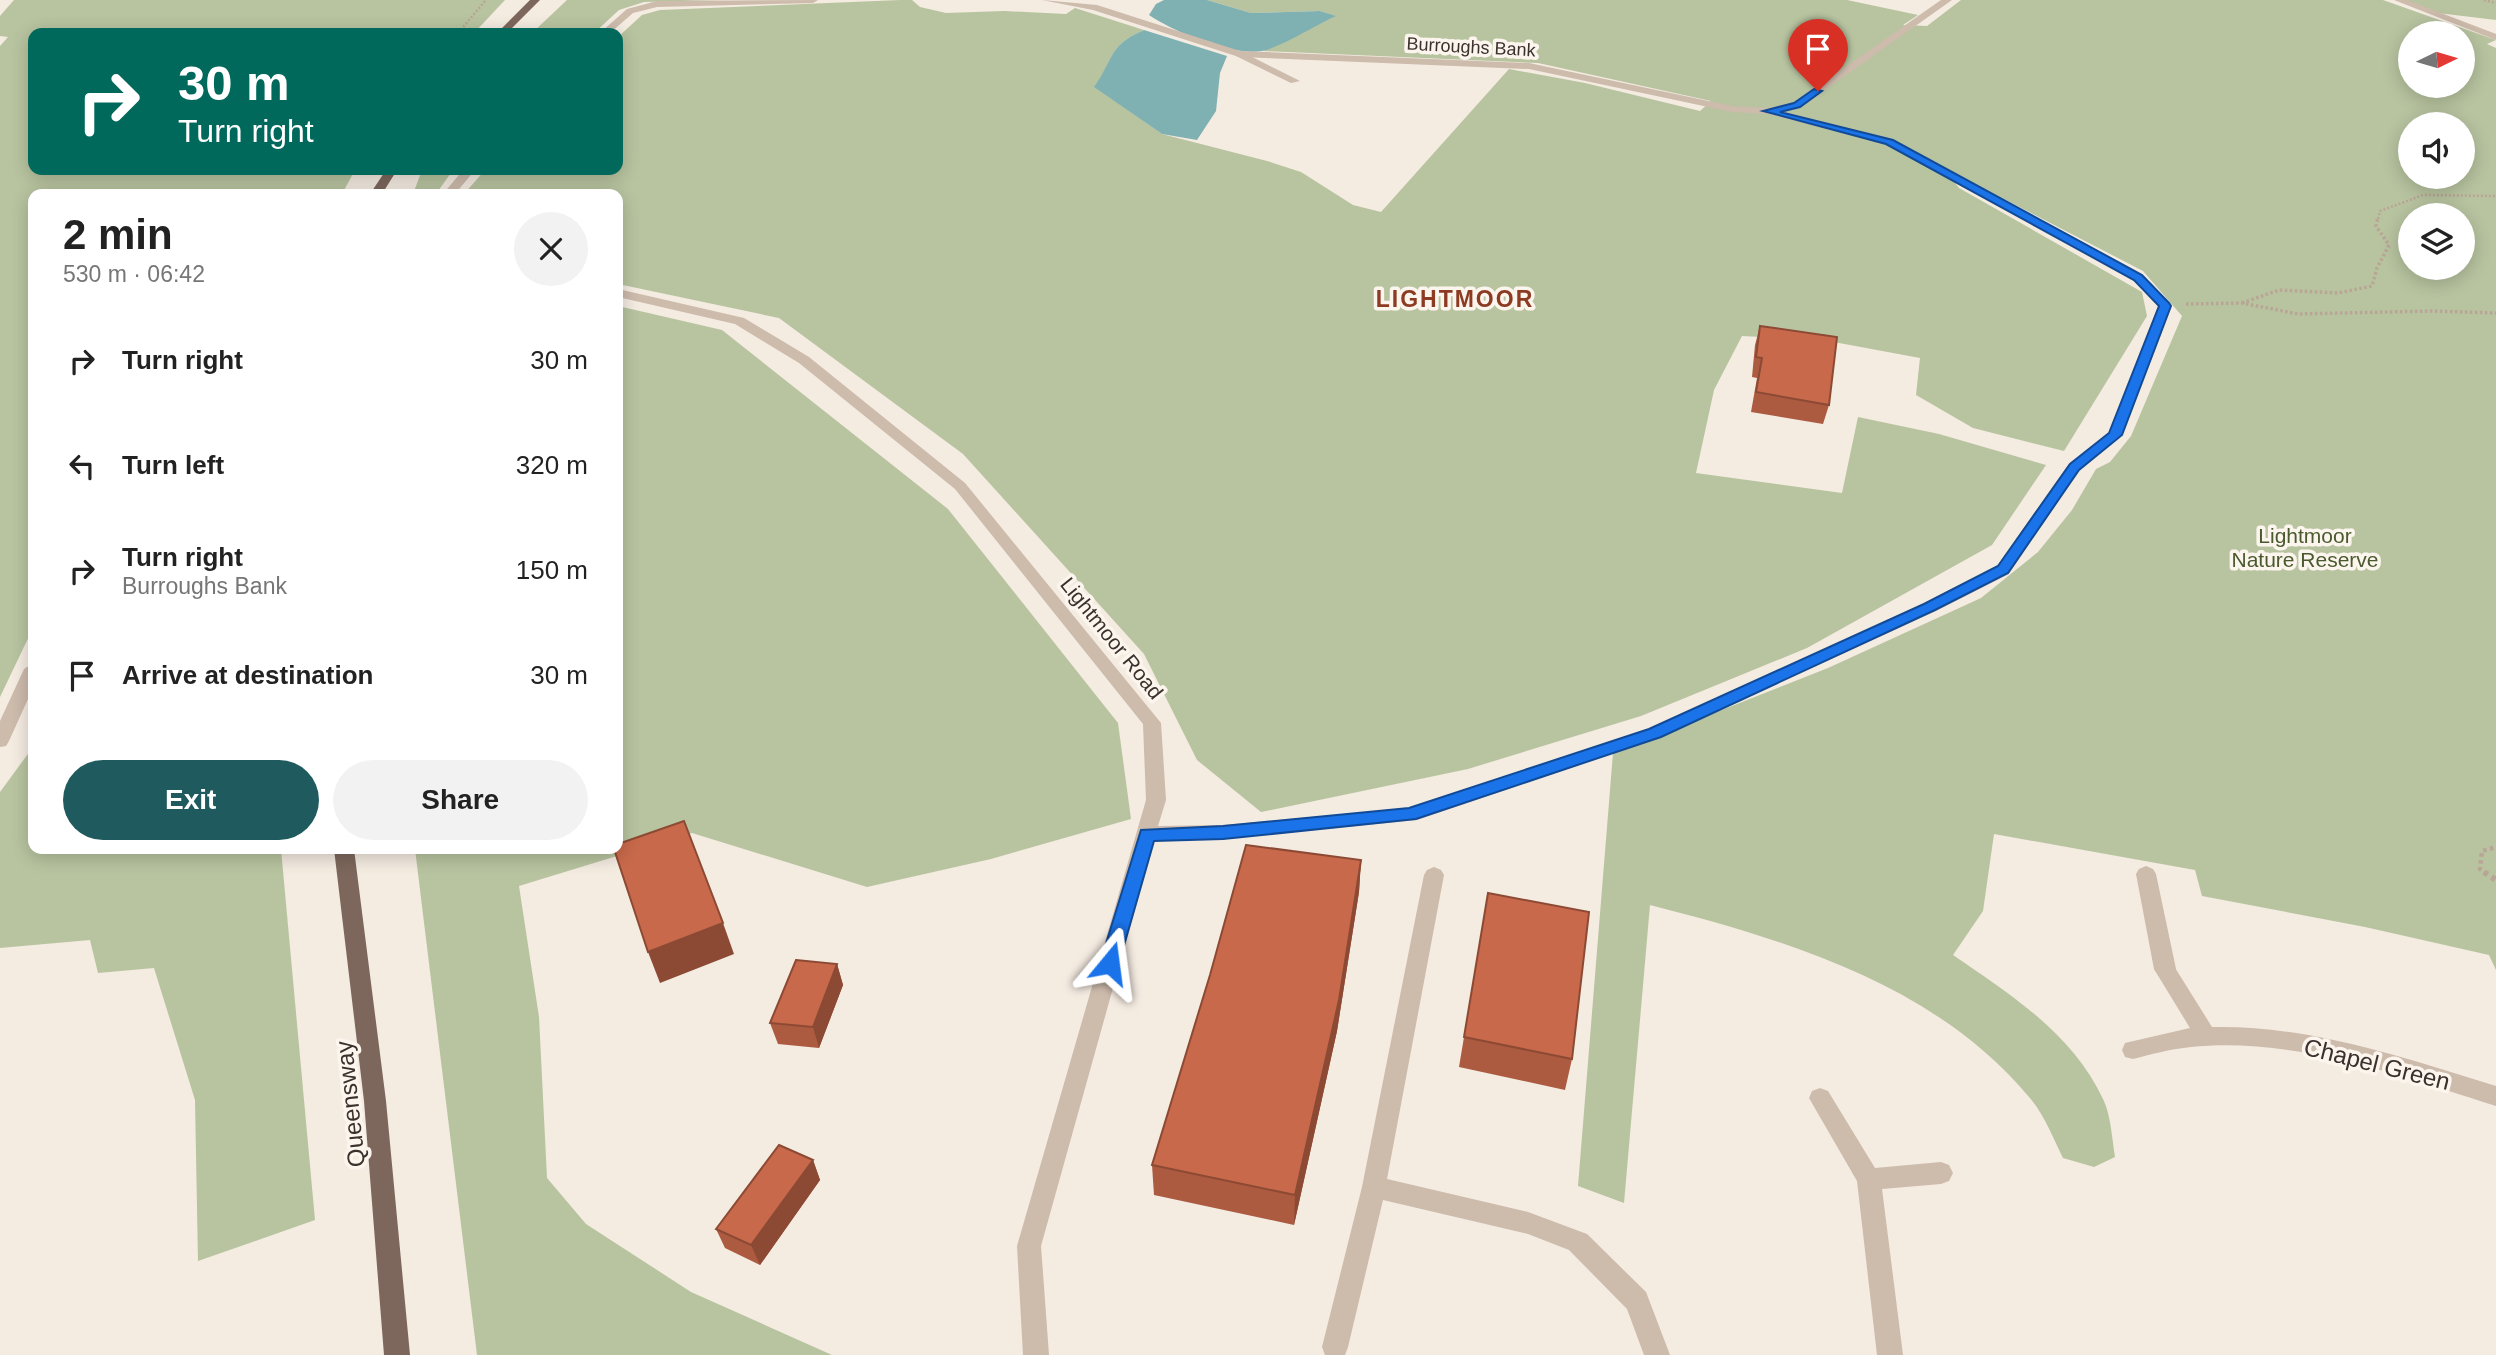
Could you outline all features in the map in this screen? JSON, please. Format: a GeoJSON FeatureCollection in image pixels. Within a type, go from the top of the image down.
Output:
{"type":"FeatureCollection","features":[{"type":"Feature","properties":{"kind":"main road"},"geometry":{"type":"LineString","coordinates":[[507,28],[535,0]]}},
{"type":"Feature","properties":{"kind":"main road","name":"Queensway"},"geometry":{"type":"LineString","coordinates":[[345,854],[364,981],[384,1173],[397,1355]]}},
{"type":"Feature","properties":{"kind":"street"},"geometry":{"type":"LineString","coordinates":[[611,28],[630,11],[657,4],[813,0]]}},
{"type":"Feature","properties":{"kind":"street","name":"Burroughs Bank"},"geometry":{"type":"LineString","coordinates":[[1046,0],[1094,7],[1239,54],[1529,66],[1732,109],[1768,111],[1797,105],[1921,21],[1947,0]]}},
{"type":"Feature","properties":{"kind":"street"},"geometry":{"type":"LineString","coordinates":[[2399,0],[2496,37]]}},
{"type":"Feature","properties":{"kind":"street"},"geometry":{"type":"LineString","coordinates":[[1239,54],[1295,81]]}},
{"type":"Feature","properties":{"kind":"street"},"geometry":{"type":"LineString","coordinates":[[1147,834],[1223,832],[1410,815],[1655,733],[1930,607],[2003,570],[2074,467],[2115,435],[2165,306],[2138,277],[1889,142],[1768,111]]}},
{"type":"Feature","properties":{"kind":"street"},"geometry":{"type":"LineString","coordinates":[[453,189],[465,175]]}},
{"type":"Feature","properties":{"kind":"street","name":"Lightmoor Road"},"geometry":{"type":"LineString","coordinates":[[623,294],[739,321],[804,360],[960,486],[1152,723],[1156,800],[1029,1246],[1036,1355]]}},
{"type":"Feature","properties":{"kind":"street"},"geometry":{"type":"LineString","coordinates":[[0,741],[28,680]]}},
{"type":"Feature","properties":{"kind":"street"},"geometry":{"type":"LineString","coordinates":[[2146,874],[2165,969],[2206,1036]]}},
{"type":"Feature","properties":{"kind":"street"},"geometry":{"type":"LineString","coordinates":[[1335,1347],[1374,1187],[1434,875]]}},
{"type":"Feature","properties":{"kind":"street","name":"Chapel Green"},"geometry":{"type":"LineString","coordinates":[[2133,1050],[2206,1036],[2297,1043],[2346,1051],[2496,1096]]}},
{"type":"Feature","properties":{"kind":"street"},"geometry":{"type":"LineString","coordinates":[[1820,1098],[1869,1178],[1890,1355]]}},
{"type":"Feature","properties":{"kind":"street"},"geometry":{"type":"LineString","coordinates":[[1869,1178],[1941,1173]]}},
{"type":"Feature","properties":{"kind":"street"},"geometry":{"type":"LineString","coordinates":[[1374,1187],[1528,1223],[1578,1242],[1637,1301],[1657,1355]]}},
{"type":"Feature","properties":{"kind":"path"},"geometry":{"type":"LineString","coordinates":[[462,28],[485,0]]}},
{"type":"Feature","properties":{"kind":"path"},"geometry":{"type":"LineString","coordinates":[[2484,0],[2496,3]]}},
{"type":"Feature","properties":{"kind":"path"},"geometry":{"type":"LineString","coordinates":[[2242,303],[2279,290],[2338,293],[2372,286],[2377,268],[2389,245],[2376,226],[2380,211],[2423,195],[2496,196]]}},
{"type":"Feature","properties":{"kind":"path"},"geometry":{"type":"LineString","coordinates":[[2165,306],[2242,303],[2298,313],[2496,313]]}},
{"type":"Feature","properties":{"kind":"path"},"geometry":{"type":"LineString","coordinates":[[2496,847],[2482,851],[2480,869],[2496,880]]}},
{"type":"Feature","properties":{"kind":"green space"},"geometry":{"type":"Polygon","coordinates":[[[14,0],[505,0],[479,28],[28,28],[28,175],[352,175],[345,189],[28,189],[28,638],[0,697],[0,46],[8,37],[0,36],[0,16],[14,0]]]}},
{"type":"Feature","properties":{"kind":"green space"},"geometry":{"type":"Polygon","coordinates":[[[567,0],[719,0],[644,2],[619,10],[599,28],[537,28],[567,0]]]}},
{"type":"Feature","properties":{"kind":"green space","name":"Lightmoor Nature Reserve"},"geometry":{"type":"Polygon","coordinates":[[[900,0],[912,0],[920,7],[946,13],[1004,11],[1066,14],[1075,8],[1144,30],[1118,47],[1095,87],[1162,134],[1301,172],[1353,205],[1381,212],[1509,69],[1585,83],[1700,111],[1711,101],[1538,63],[1263,51],[1335,16],[1320,11],[1251,13],[1207,0],[1847,0],[1918,15],[1903,25],[1927,26],[1961,0],[2383,0],[2442,21],[2398,21],[2398,98],[2475,98],[2475,33],[2496,40],[2487,44],[2496,48],[2496,970],[2489,955],[2365,927],[2202,896],[2195,870],[1994,834],[1983,911],[1953,955],[2038,1017],[2075,1054],[2090,1076],[2108,1112],[2115,1157],[2094,1167],[2063,1158],[2034,1104],[1992,1058],[1950,1025],[1904,996],[1856,972],[1806,952],[1754,934],[1650,905],[1624,1203],[1578,1186],[1613,753],[1828,668],[1981,598],[2038,552],[2072,510],[2096,469],[2110,462],[2131,436],[2182,316],[2143,271],[1944,168],[1959,188],[2142,292],[2147,316],[2064,451],[1973,428],[1916,395],[1920,358],[1823,340],[1742,336],[1714,390],[1696,473],[1842,493],[1858,417],[1939,434],[2046,465],[1992,545],[1807,648],[1641,716],[1468,769],[1261,812],[1197,760],[1144,654],[963,454],[779,318],[623,285],[623,189],[468,189],[481,175],[623,175],[623,32],[642,15],[660,10],[900,0]]]}},
{"type":"Feature","properties":{"kind":"green space"},"geometry":{"type":"Polygon","coordinates":[[[2399,0],[2496,0],[2496,20],[2438,13],[2399,0]]]}},
{"type":"Feature","properties":{"kind":"green space"},"geometry":{"type":"Polygon","coordinates":[[[420,175],[449,175],[440,189],[415,189],[420,175]]]}},
{"type":"Feature","properties":{"kind":"green space"},"geometry":{"type":"Polygon","coordinates":[[[623,307],[722,330],[948,509],[1118,723],[1131,819],[991,859],[867,887],[692,833],[519,886],[539,1017],[547,1178],[586,1224],[691,1292],[832,1355],[477,1355],[416,854],[623,854],[623,307]]]}},
{"type":"Feature","properties":{"kind":"green space"},"geometry":{"type":"Polygon","coordinates":[[[28,754],[28,854],[281,854],[315,1220],[198,1261],[195,1100],[154,968],[98,973],[90,940],[0,948],[0,792],[28,754]]]}},
{"type":"Feature","properties":{"kind":"water"},"geometry":{"type":"Polygon","coordinates":[[[1164,0],[1207,0],[1251,13],[1320,11],[1336,16],[1278,45],[1249,52],[1203,41],[1149,15],[1156,4],[1164,0]]]}},
{"type":"Feature","properties":{"kind":"water"},"geometry":{"type":"Polygon","coordinates":[[[1144,30],[1227,56],[1220,73],[1216,111],[1197,140],[1162,134],[1094,87],[1117,47],[1144,30]]]}},
{"type":"Feature","properties":{"kind":"building"},"geometry":{"type":"Polygon","coordinates":[[[1760,326],[1837,337],[1829,405],[1756,392],[1762,358],[1756,357],[1760,326]]]}},
{"type":"Feature","properties":{"kind":"building"},"geometry":{"type":"Polygon","coordinates":[[[684,821],[723,923],[648,952],[616,854],[623,854],[623,842],[684,821]]]}},
{"type":"Feature","properties":{"kind":"building"},"geometry":{"type":"Polygon","coordinates":[[[1246,845],[1361,860],[1339,1000],[1295,1195],[1152,1165],[1246,845]]]}},
{"type":"Feature","properties":{"kind":"building"},"geometry":{"type":"Polygon","coordinates":[[[1488,893],[1589,912],[1572,1059],[1464,1037],[1488,893]]]}},
{"type":"Feature","properties":{"kind":"building"},"geometry":{"type":"Polygon","coordinates":[[[796,960],[837,964],[813,1027],[770,1023],[796,960]]]}},
{"type":"Feature","properties":{"kind":"building"},"geometry":{"type":"Polygon","coordinates":[[[779,1145],[813,1160],[751,1245],[716,1229],[779,1145]]]}},
{"type":"Feature","properties":{"kind":"district","name":"LIGHTMOOR"},"geometry":{"type":"Point","coordinates":[1455,299]}},
{"type":"Feature","properties":{"kind":"route"},"geometry":{"type":"LineString","coordinates":[[1110,963],[1147,834],[1223,832],[1410,815],[1655,733],[1930,607],[2003,570],[2074,467],[2115,435],[2165,306],[2138,277],[1889,142],[1768,111],[1797,105],[1818,91]]}}]}
